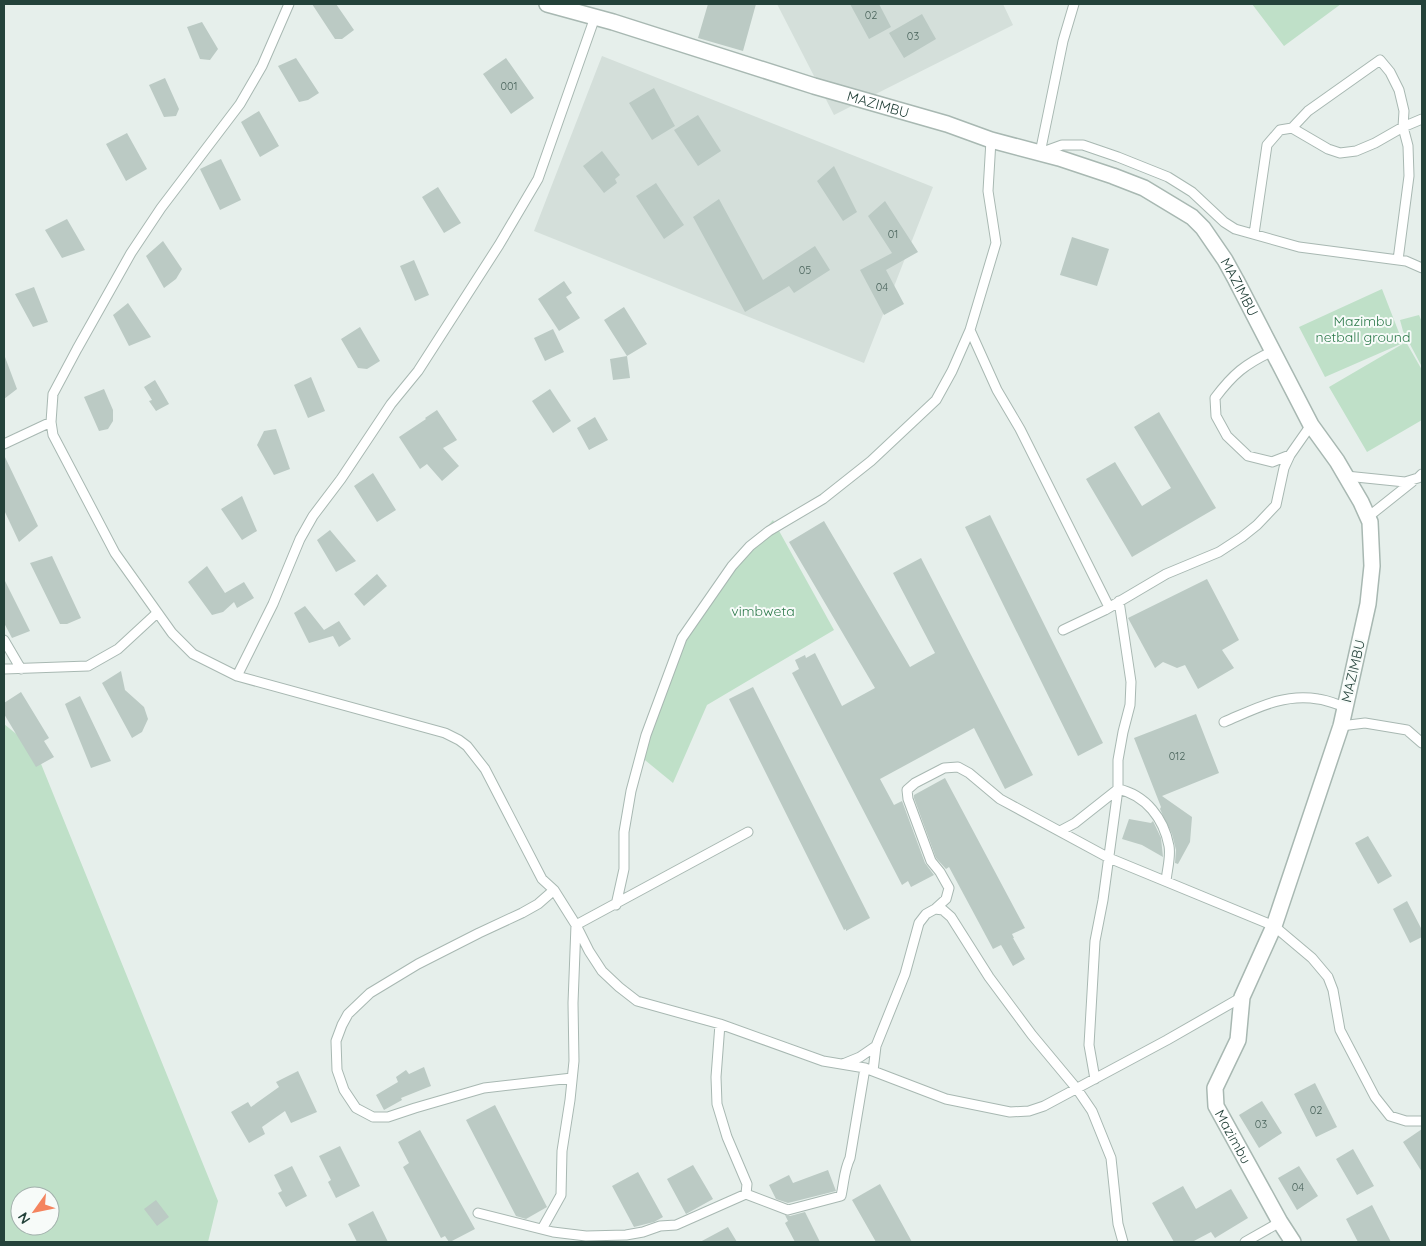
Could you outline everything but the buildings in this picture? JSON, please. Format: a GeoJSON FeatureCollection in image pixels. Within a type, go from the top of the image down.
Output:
{"type":"FeatureCollection","features":[{"type":"Feature","properties":{"kind":"street","name":"MAZIMBU"},"geometry":{"type":"LineString","coordinates":[[547,4],[596,17],[814,86],[947,124],[991,140],[1088,167],[1144,188],[1192,217],[1203,228],[1228,267],[1312,425],[1346,476],[1368,516],[1371,534],[1372,566],[1368,604],[1341,726],[1274,926],[1242,997]]}},
{"type":"Feature","properties":{"kind":"street","name":"Mazimbu"},"geometry":{"type":"LineString","coordinates":[[1242,997],[1238,1040],[1214,1088],[1216,1106],[1293,1242]]}},
{"type":"Feature","properties":{"kind":"lane"},"geometry":{"type":"LineString","coordinates":[[289,4],[262,66],[240,104],[161,208],[131,253],[53,394],[51,422],[53,435],[115,553],[172,633],[193,654],[237,676],[445,733],[467,746],[485,769],[542,879],[554,890],[602,971],[637,1001],[720,1024],[823,1061],[869,1070],[946,1099],[1010,1112],[1037,1109],[1077,1089],[1242,997]]}},
{"type":"Feature","properties":{"kind":"lane"},"geometry":{"type":"LineString","coordinates":[[1040,153],[1063,41],[1074,4]]}},
{"type":"Feature","properties":{"kind":"lane"},"geometry":{"type":"LineString","coordinates":[[237,676],[273,604],[300,539],[313,516],[341,479],[391,404],[418,371],[499,245],[538,179],[596,17]]}},
{"type":"Feature","properties":{"kind":"lane"},"geometry":{"type":"LineString","coordinates":[[1254,234],[1267,145],[1280,130],[1292,128],[1308,111],[1380,60],[1390,72],[1399,90],[1404,111],[1403,127],[1408,146],[1409,176],[1398,260]]}},
{"type":"Feature","properties":{"kind":"lane"},"geometry":{"type":"LineString","coordinates":[[1292,128],[1328,149],[1340,153],[1356,151],[1422,119]]}},
{"type":"Feature","properties":{"kind":"lane"},"geometry":{"type":"LineString","coordinates":[[616,905],[624,869],[624,832],[632,791],[646,735],[682,638],[732,566],[750,546],[768,531],[830,494],[871,461],[936,400],[956,364],[970,330],[996,243],[988,191],[991,140]]}},
{"type":"Feature","properties":{"kind":"lane"},"geometry":{"type":"LineString","coordinates":[[1040,153],[1056,147],[1073,144],[1118,156],[1168,176],[1192,192],[1229,226],[1299,247],[1406,261],[1422,268]]}},
{"type":"Feature","properties":{"kind":"lane"},"geometry":{"type":"LineString","coordinates":[[970,330],[997,390],[1020,429],[1109,607]]}},
{"type":"Feature","properties":{"kind":"lane"},"geometry":{"type":"LineString","coordinates":[[1273,351],[1250,362],[1227,382],[1215,398],[1216,416],[1227,436],[1248,456],[1272,462],[1290,455]]}},
{"type":"Feature","properties":{"kind":"lane"},"geometry":{"type":"LineString","coordinates":[[4,444],[51,422]]}},
{"type":"Feature","properties":{"kind":"lane"},"geometry":{"type":"LineString","coordinates":[[1063,630],[1109,607],[1166,574],[1219,552],[1257,525],[1276,505],[1284,468],[1290,455],[1312,425]]}},
{"type":"Feature","properties":{"kind":"lane"},"geometry":{"type":"LineString","coordinates":[[1346,476],[1405,482],[1421,476]]}},
{"type":"Feature","properties":{"kind":"lane"},"geometry":{"type":"LineString","coordinates":[[1368,516],[1421,476]]}},
{"type":"Feature","properties":{"kind":"lane"},"geometry":{"type":"LineString","coordinates":[[1095,1079],[1089,1044],[1094,941],[1109,858],[1118,789],[1118,760],[1130,705],[1131,682],[1119,601]]}},
{"type":"Feature","properties":{"kind":"lane"},"geometry":{"type":"LineString","coordinates":[[4,669],[88,666],[118,649],[157,613]]}},
{"type":"Feature","properties":{"kind":"lane"},"geometry":{"type":"LineString","coordinates":[[4,640],[21,669]]}},
{"type":"Feature","properties":{"kind":"lane"},"geometry":{"type":"LineString","coordinates":[[1224,722],[1268,703],[1296,697],[1319,699],[1345,706]]}},
{"type":"Feature","properties":{"kind":"lane"},"geometry":{"type":"LineString","coordinates":[[1341,726],[1365,723],[1407,730],[1422,743]]}},
{"type":"Feature","properties":{"kind":"lane"},"geometry":{"type":"LineString","coordinates":[[478,1213],[553,1232],[576,1235],[626,1235],[660,1226],[676,1225],[746,1194],[788,1210],[841,1196],[845,1168],[850,1158],[869,1070],[876,1046],[905,974],[919,923],[926,914],[946,899],[949,888],[931,861],[908,799],[907,790],[944,768],[958,767],[1000,799],[1129,868],[1166,881],[1274,926],[1312,958],[1328,976],[1333,990],[1340,1030],[1375,1097],[1390,1116],[1406,1121],[1422,1121]]}},
{"type":"Feature","properties":{"kind":"lane"},"geometry":{"type":"LineString","coordinates":[[1060,831],[1075,823],[1118,789]]}},
{"type":"Feature","properties":{"kind":"lane"},"geometry":{"type":"LineString","coordinates":[[1118,789],[1142,799],[1150,806],[1163,827],[1169,848],[1166,881]]}},
{"type":"Feature","properties":{"kind":"lane"},"geometry":{"type":"LineString","coordinates":[[576,926],[748,832]]}},
{"type":"Feature","properties":{"kind":"lane"},"geometry":{"type":"LineString","coordinates":[[554,890],[538,904],[418,964],[370,993],[348,1014],[342,1025],[336,1041],[337,1070],[344,1090],[356,1108],[373,1116],[388,1118],[484,1088],[572,1078]]}},
{"type":"Feature","properties":{"kind":"lane"},"geometry":{"type":"LineString","coordinates":[[935,909],[943,910],[951,917],[989,977],[1032,1035],[1077,1089],[1092,1111],[1110,1158],[1122,1242]]}},
{"type":"Feature","properties":{"kind":"lane"},"geometry":{"type":"LineString","coordinates":[[542,1229],[561,1196],[562,1143],[572,1078],[576,926]]}},
{"type":"Feature","properties":{"kind":"lane"},"geometry":{"type":"LineString","coordinates":[[720,1024],[716,1077],[717,1104],[727,1137],[747,1184],[746,1194]]}},
{"type":"Feature","properties":{"kind":"lane"},"geometry":{"type":"LineString","coordinates":[[843,1064],[860,1057],[876,1046]]}},
{"type":"Feature","properties":{"kind":"lane"},"geometry":{"type":"LineString","coordinates":[[1245,1242],[1280,1222]]}},
{"type":"Feature","properties":{"kind":"shaded area"},"geometry":{"type":"Polygon","coordinates":[[[777,4],[1003,4],[1013,25],[834,115],[777,4]]]}},
{"type":"Feature","properties":{"kind":"shaded area"},"geometry":{"type":"Polygon","coordinates":[[[602,56],[933,187],[864,363],[534,231],[602,56]]]}},
{"type":"Feature","properties":{"kind":"green space"},"geometry":{"type":"Polygon","coordinates":[[[1252,4],[1341,4],[1284,46],[1252,4]]]}},
{"type":"Feature","properties":{"kind":"green space","name":"Mazimbu netball ground"},"geometry":{"type":"Polygon","coordinates":[[[1382,289],[1403,343],[1325,377],[1299,327],[1382,289]]]}},
{"type":"Feature","properties":{"kind":"green space"},"geometry":{"type":"Polygon","coordinates":[[[1419,315],[1422,322],[1422,367],[1403,331],[1400,320],[1419,315]]]}},
{"type":"Feature","properties":{"kind":"green space"},"geometry":{"type":"Polygon","coordinates":[[[1406,342],[1422,370],[1422,420],[1367,452],[1329,387],[1406,342]]]}},
{"type":"Feature","properties":{"kind":"green space","name":"vimbweta"},"geometry":{"type":"Polygon","coordinates":[[[773,520],[834,630],[707,705],[673,783],[640,756],[686,633],[727,573],[773,520]]]}},
{"type":"Feature","properties":{"kind":"green space"},"geometry":{"type":"Polygon","coordinates":[[[4,724],[35,749],[218,1201],[208,1242],[4,1242],[4,724]]]}}]}
